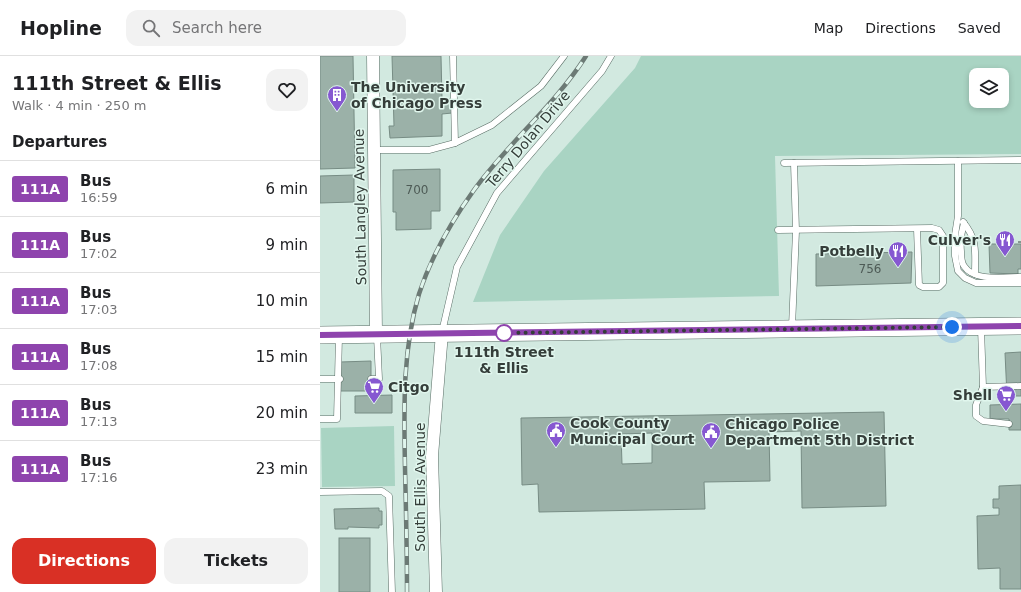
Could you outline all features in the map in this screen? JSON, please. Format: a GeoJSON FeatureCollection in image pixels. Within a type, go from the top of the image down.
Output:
{"type":"FeatureCollection","features":[{"type":"Feature","properties":{"kind":"main road"},"geometry":{"type":"LineString","coordinates":[[320,335],[1021,326]]}},
{"type":"Feature","properties":{"kind":"street","name":"South Langley Avenue"},"geometry":{"type":"LineString","coordinates":[[373,56],[376,334]]}},
{"type":"Feature","properties":{"kind":"street","name":"South Ellis Avenue"},"geometry":{"type":"LineString","coordinates":[[436,592],[432,456],[442,334]]}},
{"type":"Feature","properties":{"kind":"lane"},"geometry":{"type":"LineString","coordinates":[[453,56],[456,143]]}},
{"type":"Feature","properties":{"kind":"lane"},"geometry":{"type":"LineString","coordinates":[[374,150],[429,150],[456,143],[492,125],[541,86],[564,56]]}},
{"type":"Feature","properties":{"kind":"lane","name":"Terry Dolan Drive"},"geometry":{"type":"LineString","coordinates":[[442,334],[457,267],[497,193],[602,72],[611,56]]}},
{"type":"Feature","properties":{"kind":"lane"},"geometry":{"type":"LineString","coordinates":[[784,163],[1021,160]]}},
{"type":"Feature","properties":{"kind":"lane"},"geometry":{"type":"LineString","coordinates":[[958,161],[958,216],[955,236],[955,256],[958,271],[965,278],[976,283],[1021,283]]}},
{"type":"Feature","properties":{"kind":"lane"},"geometry":{"type":"LineString","coordinates":[[792,329],[796,231],[794,163]]}},
{"type":"Feature","properties":{"kind":"lane"},"geometry":{"type":"LineString","coordinates":[[958,216],[972,234],[974,241],[975,274]]}},
{"type":"Feature","properties":{"kind":"lane"},"geometry":{"type":"LineString","coordinates":[[964,224],[961,233],[962,258],[964,266],[980,276],[1021,277]]}},
{"type":"Feature","properties":{"kind":"lane"},"geometry":{"type":"LineString","coordinates":[[778,230],[796,231],[932,228],[938,230],[943,236],[943,283],[939,288],[923,287],[919,285],[920,229]]}},
{"type":"Feature","properties":{"kind":"lane"},"geometry":{"type":"LineString","coordinates":[[980,326],[983,387],[976,405],[976,416],[983,421],[1009,424]]}},
{"type":"Feature","properties":{"kind":"lane"},"geometry":{"type":"LineString","coordinates":[[371,379],[379,379],[376,334]]}},
{"type":"Feature","properties":{"kind":"lane"},"geometry":{"type":"LineString","coordinates":[[320,419],[337,419],[339,359],[338,335]]}},
{"type":"Feature","properties":{"kind":"lane"},"geometry":{"type":"LineString","coordinates":[[320,379],[338,379]]}},
{"type":"Feature","properties":{"kind":"lane"},"geometry":{"type":"LineString","coordinates":[[983,387],[1021,386]]}},
{"type":"Feature","properties":{"kind":"lane"},"geometry":{"type":"LineString","coordinates":[[320,492],[382,491],[389,496],[392,592]]}},
{"type":"Feature","properties":{"kind":"green space"},"geometry":{"type":"Polygon","coordinates":[[[641,56],[1021,56],[1021,154],[775,156],[779,296],[473,302],[500,235],[544,171],[635,68],[641,56]]]}},
{"type":"Feature","properties":{"kind":"green space"},"geometry":{"type":"Polygon","coordinates":[[[394,426],[395,486],[322,487],[321,428],[394,426]]]}},
{"type":"Feature","properties":{"kind":"building","name":"The University of Chicago Press"},"geometry":{"type":"Polygon","coordinates":[[[320,56],[353,56],[355,168],[320,169],[320,56]]]}},
{"type":"Feature","properties":{"kind":"building"},"geometry":{"type":"Polygon","coordinates":[[[392,56],[441,56],[442,99],[451,99],[452,113],[442,114],[442,136],[390,138],[389,126],[394,126],[392,56]]]}},
{"type":"Feature","properties":{"kind":"building"},"geometry":{"type":"Polygon","coordinates":[[[440,169],[440,211],[431,211],[431,229],[396,230],[396,212],[393,212],[393,170],[440,169]]]}},
{"type":"Feature","properties":{"kind":"building"},"geometry":{"type":"Polygon","coordinates":[[[354,175],[354,202],[320,203],[320,176],[354,175]]]}},
{"type":"Feature","properties":{"kind":"building","name":"Culver's"},"geometry":{"type":"Polygon","coordinates":[[[989,244],[1021,244],[1021,269],[1018,269],[1018,274],[990,273],[989,244]]]}},
{"type":"Feature","properties":{"kind":"building"},"geometry":{"type":"Polygon","coordinates":[[[912,252],[911,283],[816,286],[816,254],[912,252]]]}},
{"type":"Feature","properties":{"kind":"building","name":"Shell"},"geometry":{"type":"Polygon","coordinates":[[[1021,352],[1021,396],[1007,396],[1005,353],[1021,352]]]}},
{"type":"Feature","properties":{"kind":"building"},"geometry":{"type":"Polygon","coordinates":[[[371,361],[371,391],[340,391],[340,362],[371,361]]]}},
{"type":"Feature","properties":{"kind":"building","name":"Citgo"},"geometry":{"type":"Polygon","coordinates":[[[392,395],[392,413],[355,413],[355,396],[392,395]]]}},
{"type":"Feature","properties":{"kind":"building","name":"Shell"},"geometry":{"type":"Polygon","coordinates":[[[1021,404],[1021,430],[1009,430],[1009,419],[990,419],[990,405],[1021,404]]]}},
{"type":"Feature","properties":{"kind":"building","name":"Chicago Police Department 5th District"},"geometry":{"type":"Polygon","coordinates":[[[884,412],[886,506],[802,508],[801,431],[769,432],[770,481],[704,482],[705,509],[539,512],[538,484],[522,485],[521,418],[884,412]],[[652,433],[621,434],[622,464],[652,463],[652,433]]]}},
{"type":"Feature","properties":{"kind":"building"},"geometry":{"type":"Polygon","coordinates":[[[1021,485],[1021,589],[1000,589],[1000,568],[978,569],[977,516],[999,515],[999,508],[993,508],[993,499],[999,499],[999,486],[1021,485]]]}},
{"type":"Feature","properties":{"kind":"building"},"geometry":{"type":"Polygon","coordinates":[[[379,508],[379,511],[382,511],[382,525],[379,525],[379,528],[348,527],[348,529],[335,529],[334,509],[379,508]]]}},
{"type":"Feature","properties":{"kind":"building"},"geometry":{"type":"Polygon","coordinates":[[[339,538],[370,538],[370,592],[339,592],[339,538]]]}},
{"type":"Feature","properties":{"kind":"railway"},"geometry":{"type":"LineString","coordinates":[[407,592],[404,424],[405,381],[413,315],[419,294],[429,267],[442,240],[474,190],[501,156],[546,108],[574,74],[586,56]]}},
{"type":"Feature","properties":{"kind":"bus line","name":"111A"},"geometry":{"type":"LineString","coordinates":[[320,335],[1021,326]]}},
{"type":"Feature","properties":{"kind":"place","name":"The University of Chicago Press"},"geometry":{"type":"Point","coordinates":[337,112]}},
{"type":"Feature","properties":{"kind":"place","name":"Culver's"},"geometry":{"type":"Point","coordinates":[1005,257]}},
{"type":"Feature","properties":{"kind":"place","name":"Potbelly"},"geometry":{"type":"Point","coordinates":[898,268]}},
{"type":"Feature","properties":{"kind":"place","name":"111th Street & Ellis"},"geometry":{"type":"Point","coordinates":[504,333]}},
{"type":"Feature","properties":{"kind":"place","name":"Citgo"},"geometry":{"type":"Point","coordinates":[374,404]}},
{"type":"Feature","properties":{"kind":"place","name":"Shell"},"geometry":{"type":"Point","coordinates":[1006,412]}},
{"type":"Feature","properties":{"kind":"place","name":"Cook County Municipal Court"},"geometry":{"type":"Point","coordinates":[556,448]}},
{"type":"Feature","properties":{"kind":"place","name":"Chicago Police Department 5th District"},"geometry":{"type":"Point","coordinates":[711,449]}},
{"type":"Feature","properties":{"kind":"route"},"geometry":{"type":"LineString","coordinates":[[504,333],[952,327]]}}]}
